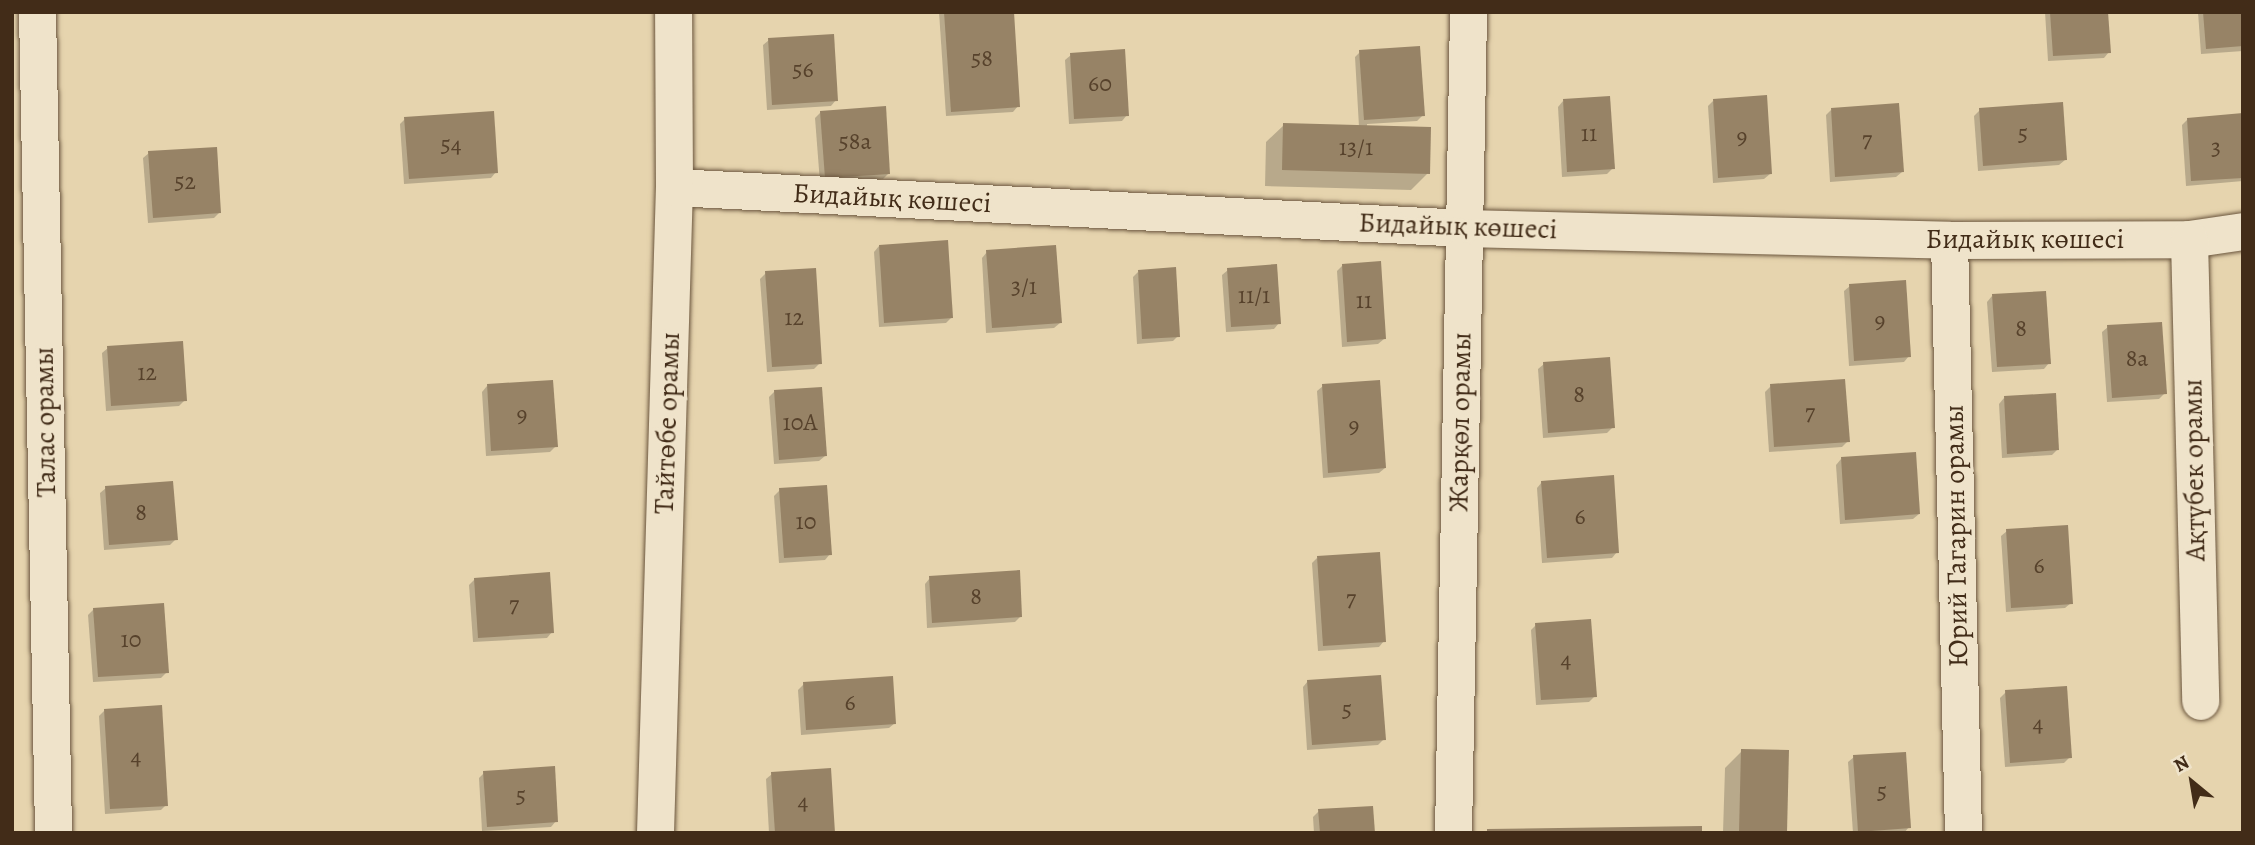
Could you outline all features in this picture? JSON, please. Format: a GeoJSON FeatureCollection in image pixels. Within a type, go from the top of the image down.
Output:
{"type":"FeatureCollection","features":[{"type":"Feature","properties":{"kind":"street","name":"Талас орамы"},"geometry":{"type":"LineString","coordinates":[[37,12],[53,833]]}},
{"type":"Feature","properties":{"kind":"street","name":"Тайтөбе орамы"},"geometry":{"type":"LineString","coordinates":[[655,833],[674,187],[673,12]]}},
{"type":"Feature","properties":{"kind":"street","name":"Жарқөл орамы"},"geometry":{"type":"LineString","coordinates":[[1453,833],[1468,12]]}},
{"type":"Feature","properties":{"kind":"street","name":"Бидайық көшесі"},"geometry":{"type":"LineString","coordinates":[[674,187],[1464,228],[1949,240],[2189,239],[2243,231]]}},
{"type":"Feature","properties":{"kind":"street","name":"Ақтүбек орамы"},"geometry":{"type":"LineString","coordinates":[[2189,239],[2200,701]]}},
{"type":"Feature","properties":{"kind":"street","name":"Юрий Гагарин орамы"},"geometry":{"type":"LineString","coordinates":[[1949,240],[1963,833]]}},
{"type":"Feature","properties":{"kind":"building"},"geometry":{"type":"Polygon","coordinates":[[[944,12],[1014,12],[1020,107],[951,112],[944,12]]]}},
{"type":"Feature","properties":{"kind":"building"},"geometry":{"type":"Polygon","coordinates":[[[2050,12],[2108,12],[2111,53],[2053,56],[2050,12]]]}},
{"type":"Feature","properties":{"kind":"building"},"geometry":{"type":"Polygon","coordinates":[[[2203,12],[2243,12],[2243,46],[2206,49],[2203,12]]]}},
{"type":"Feature","properties":{"kind":"building"},"geometry":{"type":"Polygon","coordinates":[[[834,34],[838,101],[772,105],[768,38],[834,34]]]}},
{"type":"Feature","properties":{"kind":"building"},"geometry":{"type":"Polygon","coordinates":[[[1420,46],[1425,116],[1364,120],[1359,50],[1420,46]]]}},
{"type":"Feature","properties":{"kind":"building"},"geometry":{"type":"Polygon","coordinates":[[[1125,49],[1129,116],[1074,119],[1070,53],[1125,49]]]}},
{"type":"Feature","properties":{"kind":"building"},"geometry":{"type":"Polygon","coordinates":[[[1767,95],[1772,174],[1718,178],[1713,99],[1767,95]]]}},
{"type":"Feature","properties":{"kind":"building"},"geometry":{"type":"Polygon","coordinates":[[[1610,96],[1615,169],[1567,172],[1563,99],[1610,96]]]}},
{"type":"Feature","properties":{"kind":"building"},"geometry":{"type":"Polygon","coordinates":[[[2063,102],[2067,160],[1983,166],[1979,108],[2063,102]]]}},
{"type":"Feature","properties":{"kind":"building"},"geometry":{"type":"Polygon","coordinates":[[[1899,103],[1904,172],[1835,177],[1831,108],[1899,103]]]}},
{"type":"Feature","properties":{"kind":"building"},"geometry":{"type":"Polygon","coordinates":[[[886,106],[890,174],[825,178],[820,111],[886,106]]]}},
{"type":"Feature","properties":{"kind":"building"},"geometry":{"type":"Polygon","coordinates":[[[494,111],[498,173],[409,179],[404,117],[494,111]]]}},
{"type":"Feature","properties":{"kind":"building"},"geometry":{"type":"Polygon","coordinates":[[[2243,113],[2243,178],[2191,181],[2187,118],[2243,113]]]}},
{"type":"Feature","properties":{"kind":"building"},"geometry":{"type":"Polygon","coordinates":[[[1283,123],[1431,127],[1430,174],[1282,170],[1283,123]]]}},
{"type":"Feature","properties":{"kind":"building"},"geometry":{"type":"Polygon","coordinates":[[[217,147],[221,213],[153,218],[148,151],[217,147]]]}},
{"type":"Feature","properties":{"kind":"building"},"geometry":{"type":"Polygon","coordinates":[[[948,240],[953,318],[884,323],[879,245],[948,240]]]}},
{"type":"Feature","properties":{"kind":"building"},"geometry":{"type":"Polygon","coordinates":[[[1056,245],[1062,323],[992,328],[986,250],[1056,245]]]}},
{"type":"Feature","properties":{"kind":"building"},"geometry":{"type":"Polygon","coordinates":[[[1381,261],[1386,339],[1347,342],[1342,264],[1381,261]]]}},
{"type":"Feature","properties":{"kind":"building"},"geometry":{"type":"Polygon","coordinates":[[[1277,264],[1281,324],[1231,327],[1227,268],[1277,264]]]}},
{"type":"Feature","properties":{"kind":"building"},"geometry":{"type":"Polygon","coordinates":[[[1176,267],[1180,337],[1142,339],[1138,270],[1176,267]]]}},
{"type":"Feature","properties":{"kind":"building"},"geometry":{"type":"Polygon","coordinates":[[[816,268],[822,364],[772,367],[765,271],[816,268]]]}},
{"type":"Feature","properties":{"kind":"building"},"geometry":{"type":"Polygon","coordinates":[[[1906,280],[1911,357],[1854,361],[1849,284],[1906,280]]]}},
{"type":"Feature","properties":{"kind":"building"},"geometry":{"type":"Polygon","coordinates":[[[2046,291],[2051,364],[1997,367],[1992,294],[2046,291]]]}},
{"type":"Feature","properties":{"kind":"building"},"geometry":{"type":"Polygon","coordinates":[[[2162,322],[2167,394],[2112,398],[2107,325],[2162,322]]]}},
{"type":"Feature","properties":{"kind":"building"},"geometry":{"type":"Polygon","coordinates":[[[183,341],[187,401],[111,406],[107,346],[183,341]]]}},
{"type":"Feature","properties":{"kind":"building"},"geometry":{"type":"Polygon","coordinates":[[[1610,357],[1615,428],[1548,433],[1543,362],[1610,357]]]}},
{"type":"Feature","properties":{"kind":"building"},"geometry":{"type":"Polygon","coordinates":[[[1845,379],[1850,442],[1774,447],[1770,384],[1845,379]]]}},
{"type":"Feature","properties":{"kind":"building"},"geometry":{"type":"Polygon","coordinates":[[[553,380],[558,447],[491,451],[487,384],[553,380]]]}},
{"type":"Feature","properties":{"kind":"building"},"geometry":{"type":"Polygon","coordinates":[[[1380,380],[1386,468],[1328,473],[1322,384],[1380,380]]]}},
{"type":"Feature","properties":{"kind":"building"},"geometry":{"type":"Polygon","coordinates":[[[822,387],[827,456],[779,460],[774,390],[822,387]]]}},
{"type":"Feature","properties":{"kind":"building"},"geometry":{"type":"Polygon","coordinates":[[[2056,393],[2059,450],[2007,454],[2004,396],[2056,393]]]}},
{"type":"Feature","properties":{"kind":"building"},"geometry":{"type":"Polygon","coordinates":[[[1916,452],[1920,514],[1845,520],[1841,457],[1916,452]]]}},
{"type":"Feature","properties":{"kind":"building"},"geometry":{"type":"Polygon","coordinates":[[[1614,475],[1619,553],[1547,558],[1541,481],[1614,475]]]}},
{"type":"Feature","properties":{"kind":"building"},"geometry":{"type":"Polygon","coordinates":[[[173,481],[178,540],[109,545],[105,486],[173,481]]]}},
{"type":"Feature","properties":{"kind":"building"},"geometry":{"type":"Polygon","coordinates":[[[827,485],[832,555],[784,558],[779,488],[827,485]]]}},
{"type":"Feature","properties":{"kind":"building"},"geometry":{"type":"Polygon","coordinates":[[[2068,525],[2073,604],[2011,608],[2006,529],[2068,525]]]}},
{"type":"Feature","properties":{"kind":"building"},"geometry":{"type":"Polygon","coordinates":[[[1380,552],[1386,642],[1323,646],[1317,556],[1380,552]]]}},
{"type":"Feature","properties":{"kind":"building"},"geometry":{"type":"Polygon","coordinates":[[[1020,570],[1022,617],[932,623],[929,576],[1020,570]]]}},
{"type":"Feature","properties":{"kind":"building"},"geometry":{"type":"Polygon","coordinates":[[[550,572],[554,633],[478,638],[474,578],[550,572]]]}},
{"type":"Feature","properties":{"kind":"building"},"geometry":{"type":"Polygon","coordinates":[[[164,603],[169,673],[98,677],[93,608],[164,603]]]}},
{"type":"Feature","properties":{"kind":"building"},"geometry":{"type":"Polygon","coordinates":[[[1591,619],[1597,697],[1541,700],[1535,623],[1591,619]]]}},
{"type":"Feature","properties":{"kind":"building"},"geometry":{"type":"Polygon","coordinates":[[[1381,675],[1386,740],[1312,745],[1307,680],[1381,675]]]}},
{"type":"Feature","properties":{"kind":"building"},"geometry":{"type":"Polygon","coordinates":[[[893,676],[896,724],[806,730],[803,682],[893,676]]]}},
{"type":"Feature","properties":{"kind":"building"},"geometry":{"type":"Polygon","coordinates":[[[2067,686],[2072,758],[2010,763],[2005,690],[2067,686]]]}},
{"type":"Feature","properties":{"kind":"building"},"geometry":{"type":"Polygon","coordinates":[[[162,705],[168,806],[110,809],[104,709],[162,705]]]}},
{"type":"Feature","properties":{"kind":"building"},"geometry":{"type":"Polygon","coordinates":[[[1741,749],[1789,750],[1787,833],[1739,833],[1741,749]]]}},
{"type":"Feature","properties":{"kind":"building"},"geometry":{"type":"Polygon","coordinates":[[[1906,752],[1911,828],[1858,832],[1853,755],[1906,752]]]}},
{"type":"Feature","properties":{"kind":"building"},"geometry":{"type":"Polygon","coordinates":[[[555,766],[558,822],[487,827],[483,771],[555,766]]]}},
{"type":"Feature","properties":{"kind":"building"},"geometry":{"type":"Polygon","coordinates":[[[831,768],[835,833],[775,833],[771,772],[831,768]]]}},
{"type":"Feature","properties":{"kind":"building"},"geometry":{"type":"Polygon","coordinates":[[[1373,806],[1375,833],[1320,833],[1318,809],[1373,806]]]}},
{"type":"Feature","properties":{"kind":"building"},"geometry":{"type":"Polygon","coordinates":[[[1702,826],[1702,833],[1487,833],[1487,829],[1702,826]]]}}]}
